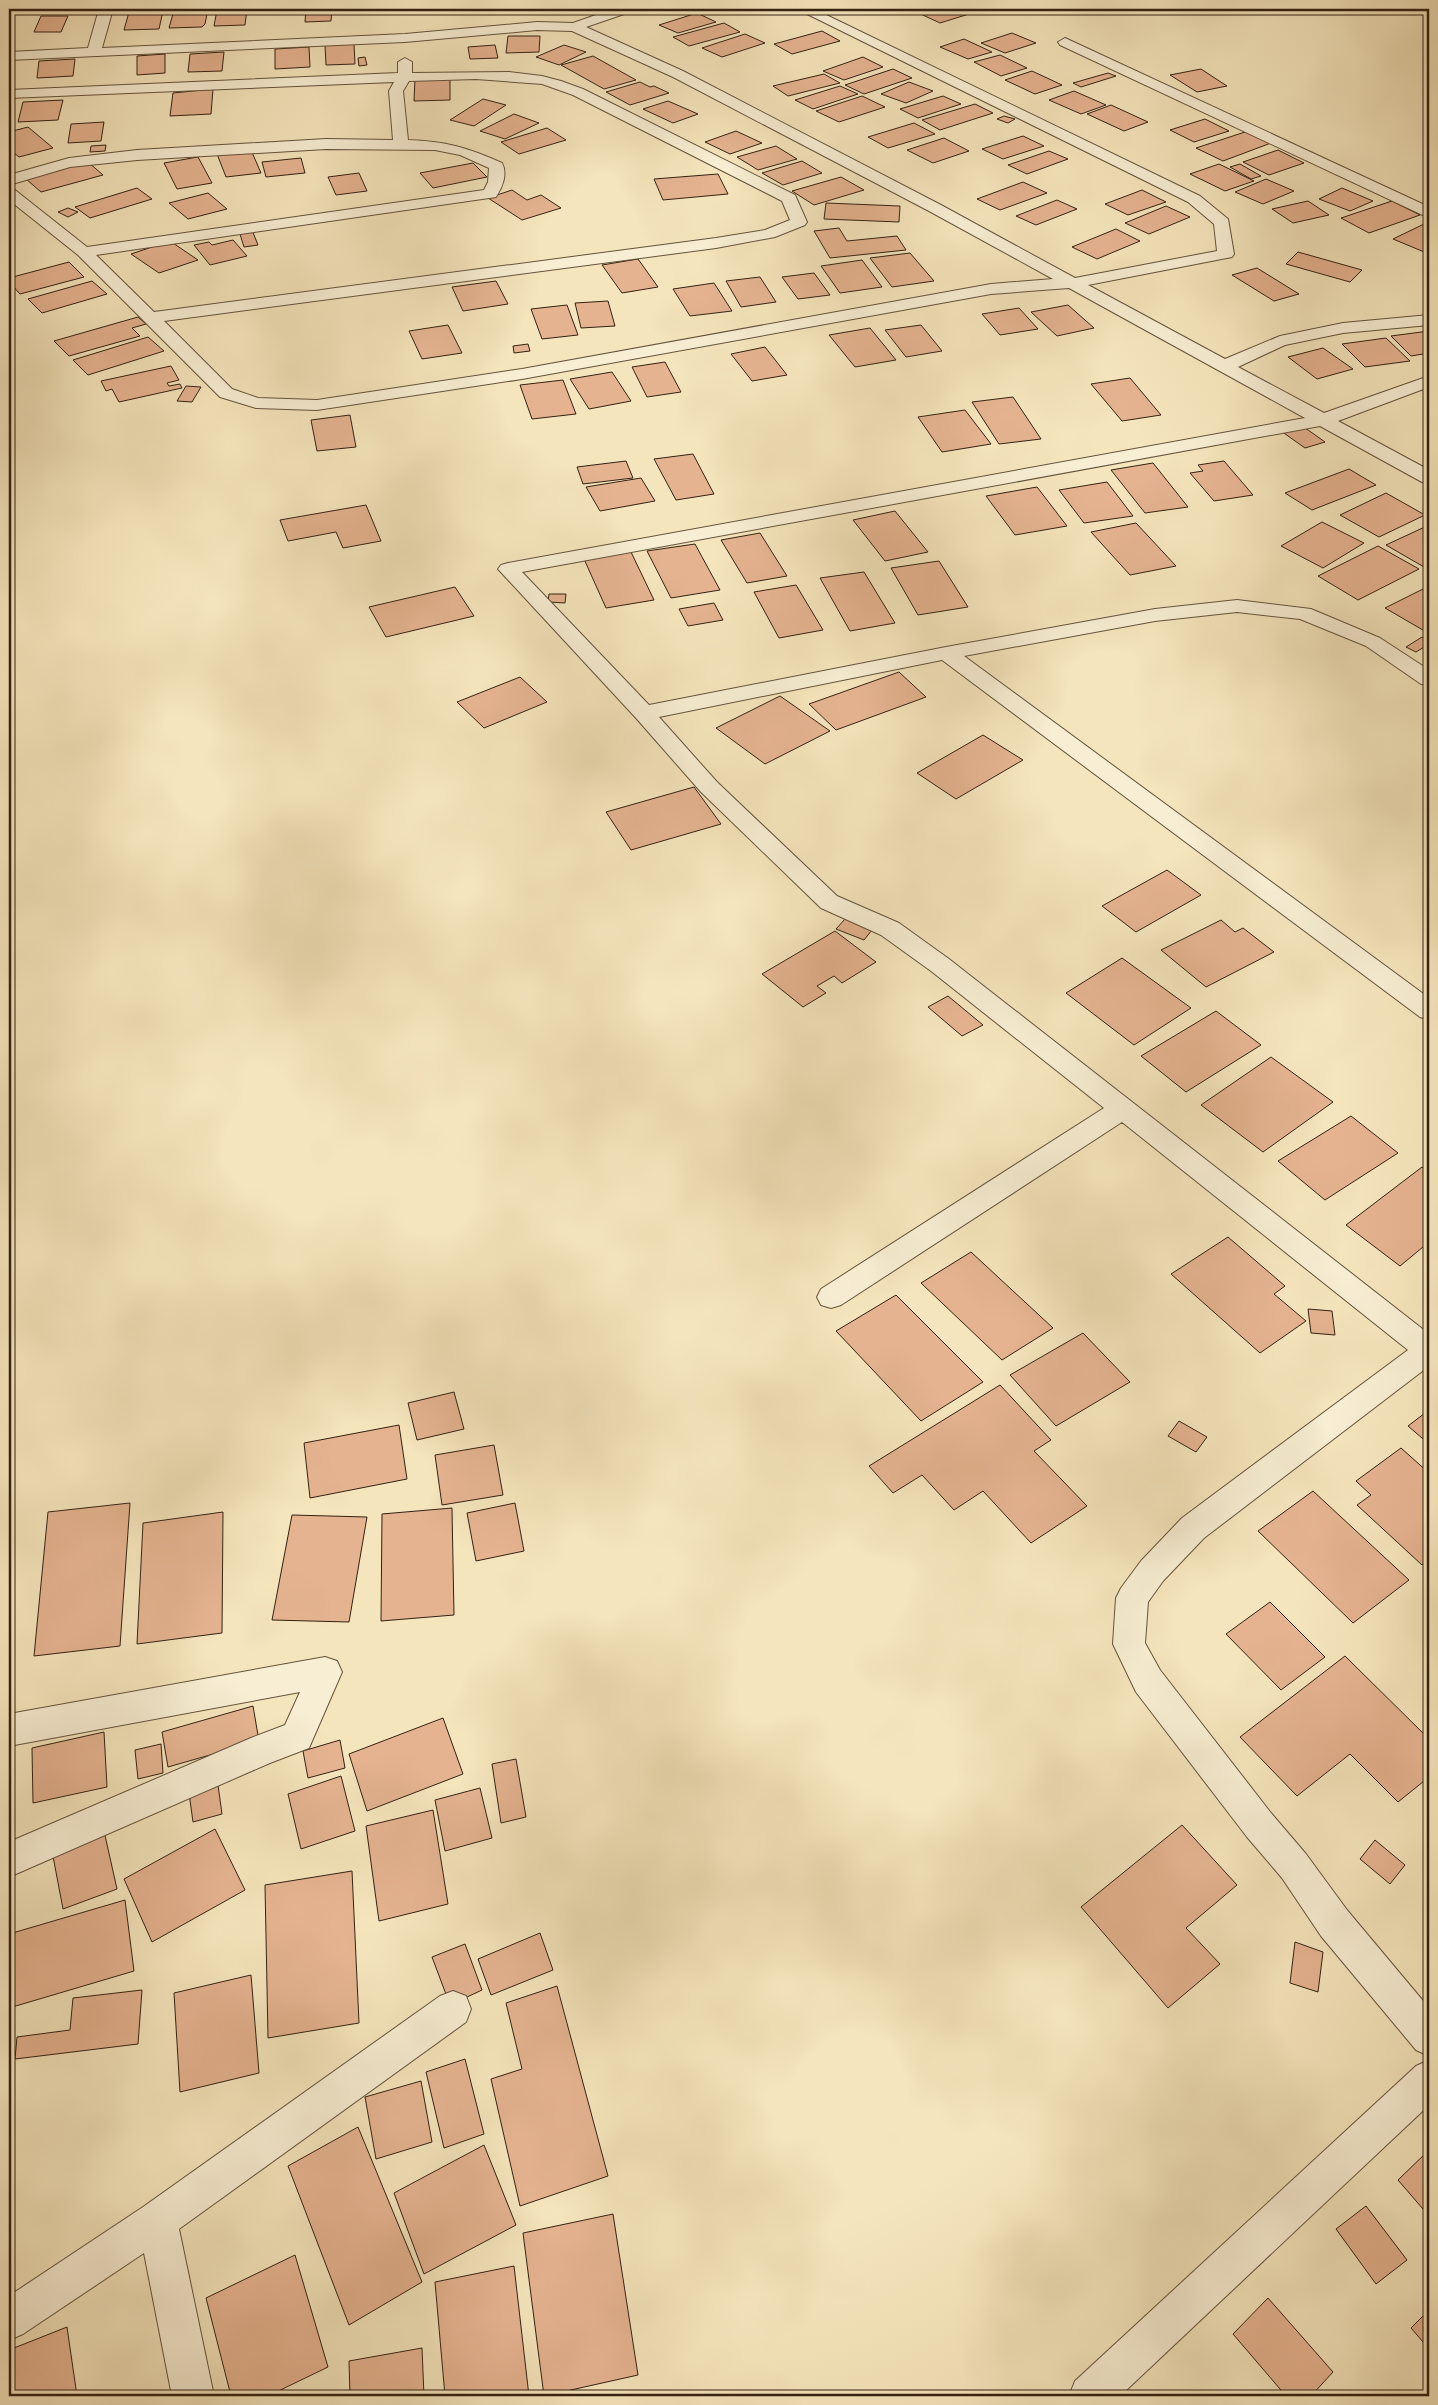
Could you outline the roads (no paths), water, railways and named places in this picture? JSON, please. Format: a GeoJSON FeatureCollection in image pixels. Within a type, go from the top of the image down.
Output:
{"type":"FeatureCollection","features":[{"type":"Feature","properties":{"kind":"street"},"geometry":{"type":"LineString","coordinates":[[94,52],[106,9]]}},
{"type":"Feature","properties":{"kind":"street"},"geometry":{"type":"LineString","coordinates":[[9,56],[405,38],[537,26],[574,27],[625,9]]}},
{"type":"Feature","properties":{"kind":"street"},"geometry":{"type":"LineString","coordinates":[[9,193],[84,252],[226,394],[256,403],[317,405],[522,374],[991,289],[1072,284],[1226,254],[1222,222],[1194,198],[804,9]]}},
{"type":"Feature","properties":{"kind":"street"},"geometry":{"type":"LineString","coordinates":[[574,27],[678,74],[935,208],[1429,478]]}},
{"type":"Feature","properties":{"kind":"street"},"geometry":{"type":"LineString","coordinates":[[401,145],[396,91],[405,77],[405,38]]}},
{"type":"Feature","properties":{"kind":"street"},"geometry":{"type":"LineString","coordinates":[[1065,42],[1429,213]]}},
{"type":"Feature","properties":{"kind":"street"},"geometry":{"type":"LineString","coordinates":[[9,94],[278,83],[318,84],[405,77],[502,77],[544,80],[578,92],[789,198],[799,222],[769,234],[716,244],[150,318]]}},
{"type":"Feature","properties":{"kind":"street"},"geometry":{"type":"LineString","coordinates":[[9,180],[69,163],[137,155],[326,144],[435,145],[464,151],[497,166],[496,182],[490,194],[84,252]]}},
{"type":"Feature","properties":{"kind":"street"},"geometry":{"type":"LineString","coordinates":[[1222,366],[1280,341],[1343,328],[1429,320]]}},
{"type":"Feature","properties":{"kind":"street"},"geometry":{"type":"LineString","coordinates":[[1429,382],[1322,420],[508,569],[644,713],[709,787],[829,902],[890,929],[1429,1350],[1193,1528],[1152,1571],[1132,1598],[1129,1644],[1154,1688],[1259,1825],[1294,1866],[1334,1924],[1429,2037]]}},
{"type":"Feature","properties":{"kind":"street"},"geometry":{"type":"LineString","coordinates":[[644,713],[946,653],[1155,615],[1237,606],[1304,613],[1372,642],[1429,679]]}},
{"type":"Feature","properties":{"kind":"street"},"geometry":{"type":"LineString","coordinates":[[946,653],[1429,1011]]}},
{"type":"Feature","properties":{"kind":"street"},"geometry":{"type":"LineString","coordinates":[[831,1297],[1122,1109]]}},
{"type":"Feature","properties":{"kind":"street"},"geometry":{"type":"LineString","coordinates":[[9,1730],[324,1672],[297,1737],[254,1753],[9,1860]]}},
{"type":"Feature","properties":{"kind":"street"},"geometry":{"type":"LineString","coordinates":[[9,2320],[157,2221],[453,2009]]}},
{"type":"Feature","properties":{"kind":"street"},"geometry":{"type":"LineString","coordinates":[[1090,2396],[1429,2079]]}},
{"type":"Feature","properties":{"kind":"street"},"geometry":{"type":"LineString","coordinates":[[157,2221],[193,2396]]}}]}
